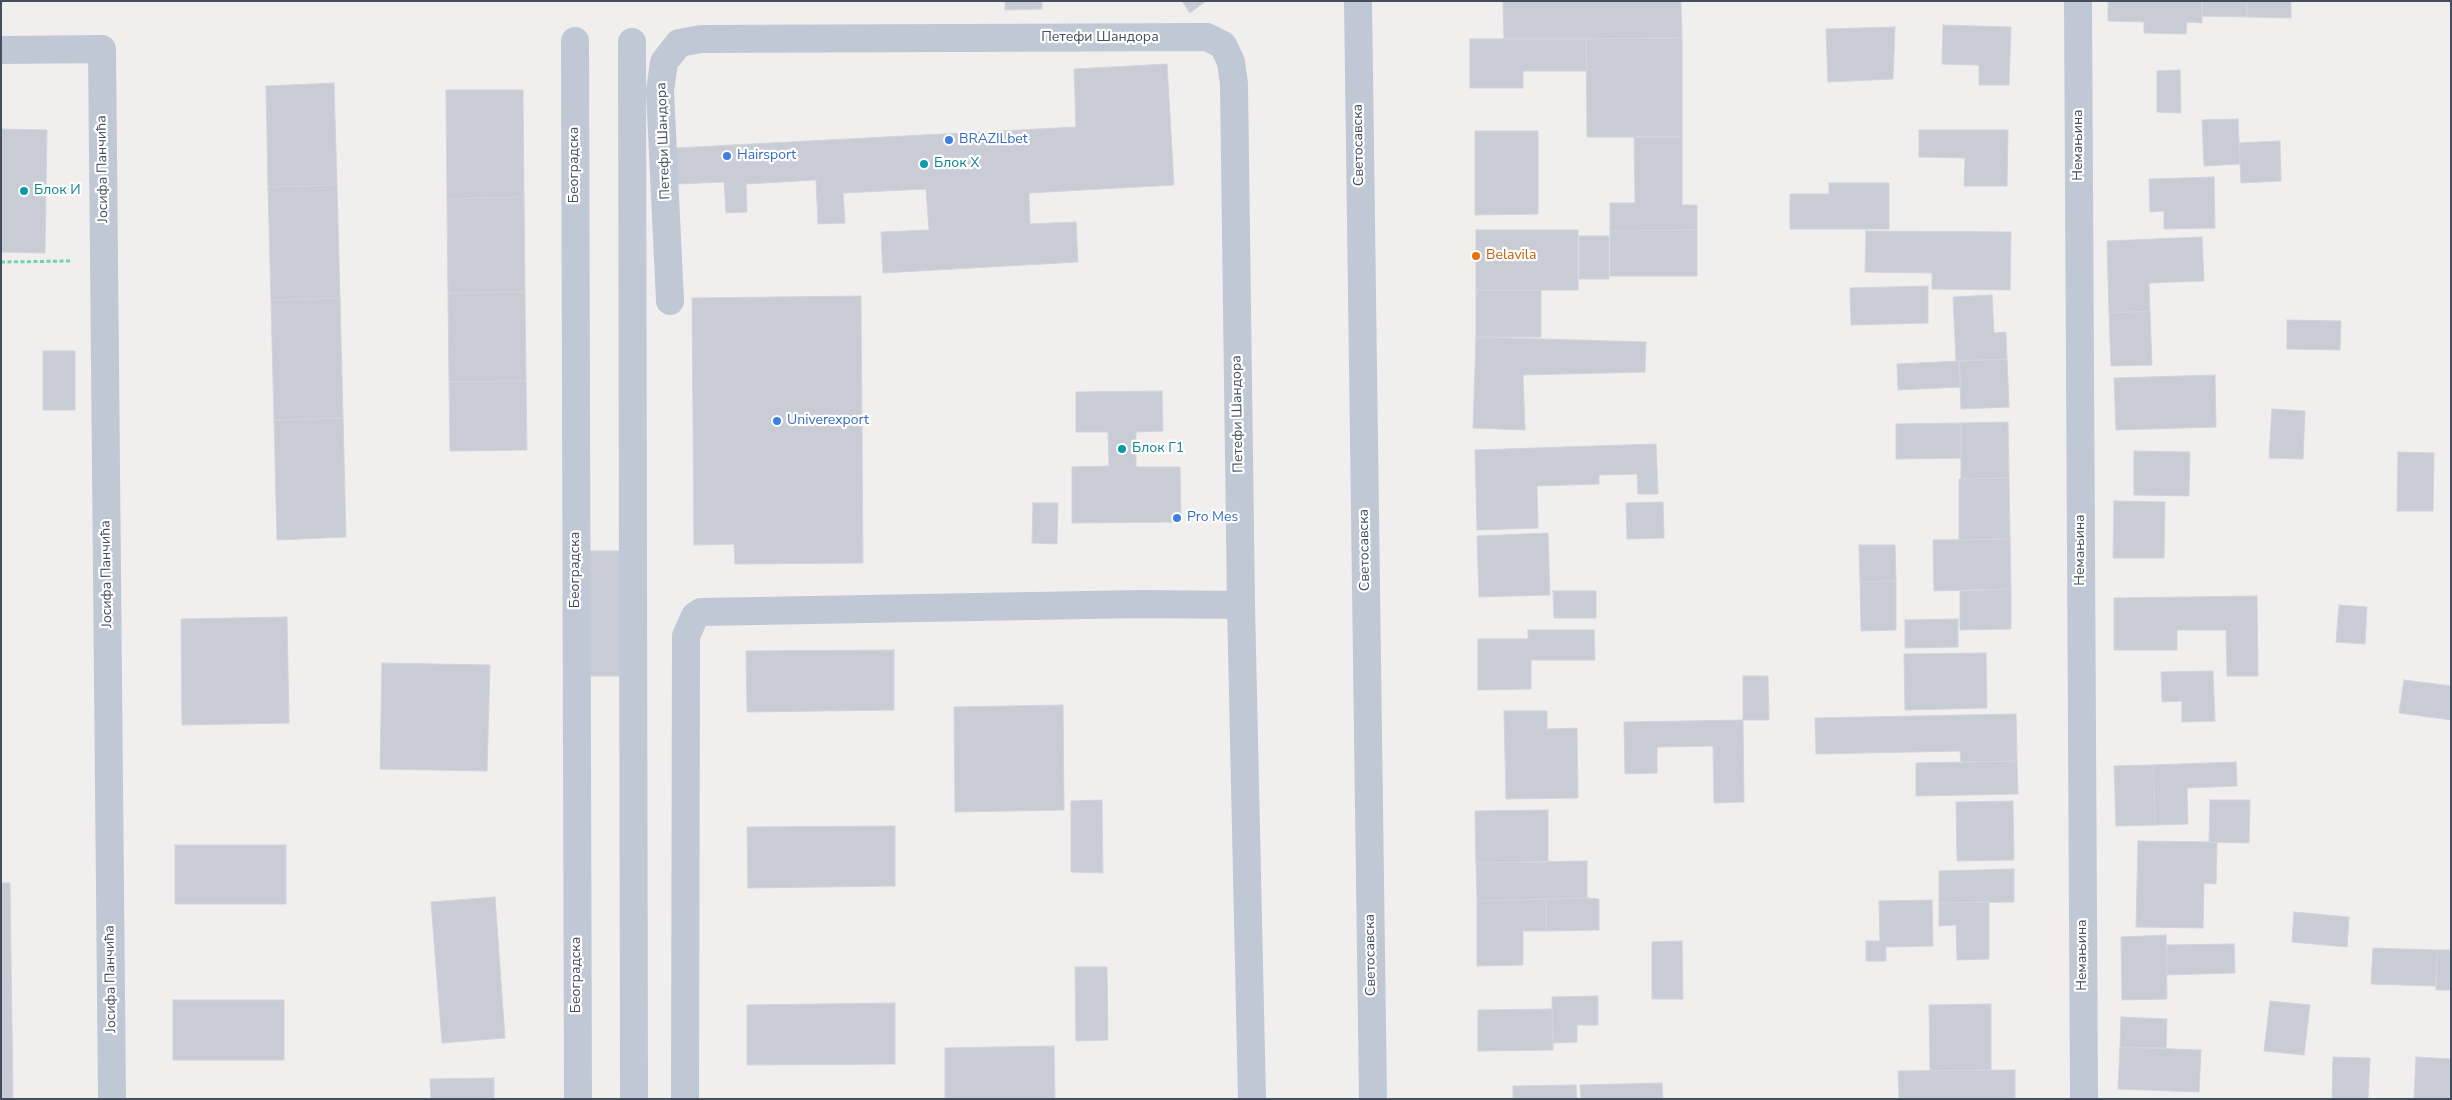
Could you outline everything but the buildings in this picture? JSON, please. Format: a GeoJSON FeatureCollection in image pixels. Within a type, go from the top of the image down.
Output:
{"type":"FeatureCollection","features":[{"type":"Feature","properties":{"kind":"street","name":"Светосавска"},"geometry":{"type":"LineString","coordinates":[[1358,1],[1373,1099]]}},
{"type":"Feature","properties":{"kind":"street","name":"Немањина"},"geometry":{"type":"LineString","coordinates":[[2078,1],[2084,1099]]}},
{"type":"Feature","properties":{"kind":"street","name":"Петефи Шандора"},"geometry":{"type":"LineString","coordinates":[[670,302],[660,91],[664,62],[679,44],[701,39],[1207,37],[1223,45],[1231,62],[1234,84],[1241,605],[1252,1099]]}},
{"type":"Feature","properties":{"kind":"street","name":"Београдска"},"geometry":{"type":"LineString","coordinates":[[575,41],[578,1099]]}},
{"type":"Feature","properties":{"kind":"street"},"geometry":{"type":"LineString","coordinates":[[632,42],[634,1099]]}},
{"type":"Feature","properties":{"kind":"street","name":"Јосифа Панчића"},"geometry":{"type":"LineString","coordinates":[[1,50],[102,49],[112,1099]]}},
{"type":"Feature","properties":{"kind":"street"},"geometry":{"type":"LineString","coordinates":[[685,1099],[686,636],[695,616],[701,612],[1142,604],[1241,605]]}},
{"type":"Feature","properties":{"kind":"place","name":"BRAZILbet"},"geometry":{"type":"Point","coordinates":[949,140]}},
{"type":"Feature","properties":{"kind":"place","name":"Hairsport"},"geometry":{"type":"Point","coordinates":[727,156]}},
{"type":"Feature","properties":{"kind":"place","name":"Блок Х"},"geometry":{"type":"Point","coordinates":[924,164]}},
{"type":"Feature","properties":{"kind":"place","name":"Блок И"},"geometry":{"type":"Point","coordinates":[24,191]}},
{"type":"Feature","properties":{"kind":"place","name":"Belavila"},"geometry":{"type":"Point","coordinates":[1476,256]}},
{"type":"Feature","properties":{"kind":"place","name":"Univerexport"},"geometry":{"type":"Point","coordinates":[777,421]}},
{"type":"Feature","properties":{"kind":"place","name":"Блок Г1"},"geometry":{"type":"Point","coordinates":[1122,449]}},
{"type":"Feature","properties":{"kind":"place","name":"Pro Mes"},"geometry":{"type":"Point","coordinates":[1177,518]}}]}
